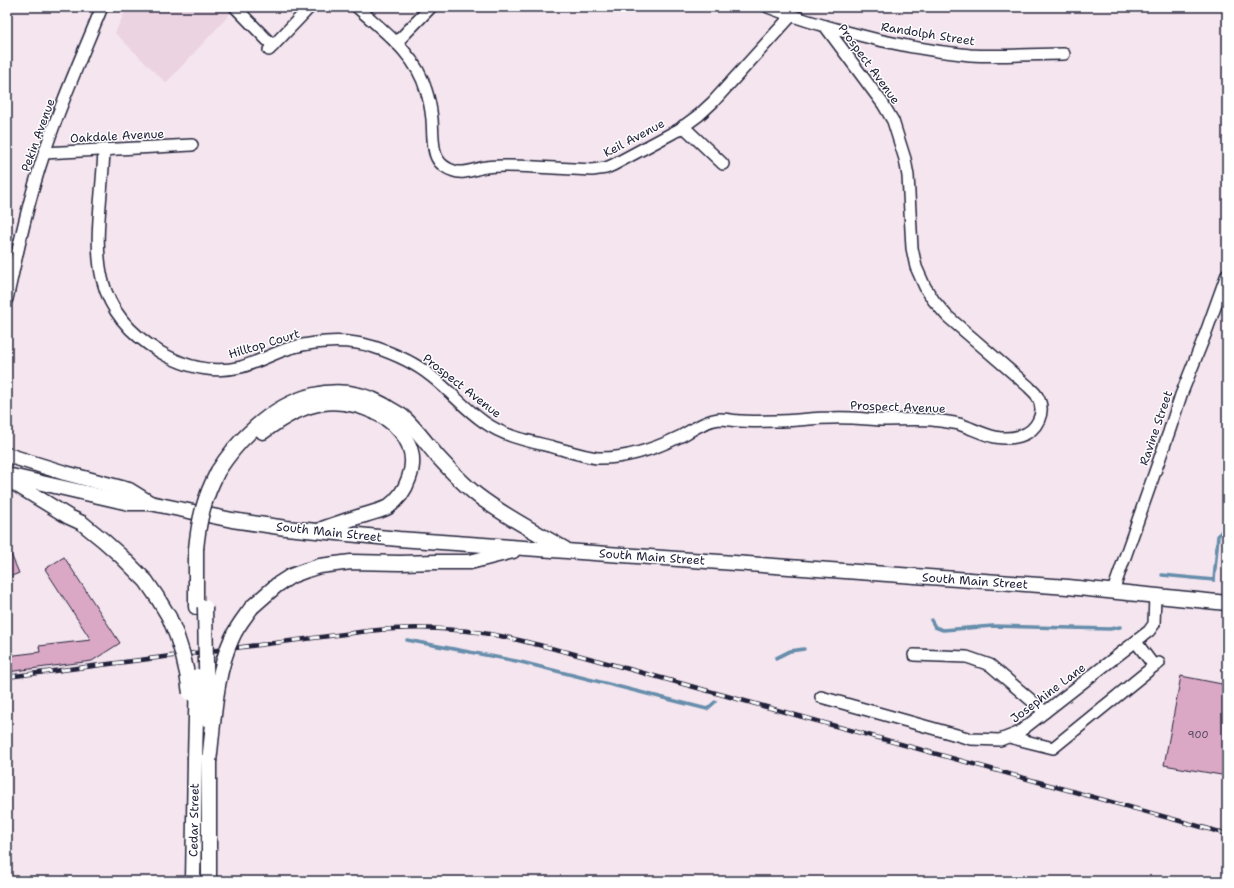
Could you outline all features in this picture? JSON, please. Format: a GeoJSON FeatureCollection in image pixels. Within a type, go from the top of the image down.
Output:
{"type":"FeatureCollection","features":[{"type":"Feature","properties":{"kind":"main road"},"geometry":{"type":"LineString","coordinates":[[202,760],[205,673],[200,607],[201,550],[210,515],[230,454],[249,432],[281,408],[302,398],[327,392],[345,392],[373,399],[402,417],[415,429],[455,474],[477,495],[513,519],[569,551]]}},
{"type":"Feature","properties":{"kind":"main road"},"geometry":{"type":"LineString","coordinates":[[223,473],[264,431],[299,410],[319,404],[342,402],[361,406],[380,415],[399,430],[408,443],[412,459],[412,467],[406,488],[387,507],[373,513],[316,531]]}},
{"type":"Feature","properties":{"kind":"main road","name":"South Main Street"},"geometry":{"type":"LineString","coordinates":[[7,455],[65,473],[129,490],[150,504]]}},
{"type":"Feature","properties":{"kind":"main road","name":"South Main Street"},"geometry":{"type":"LineString","coordinates":[[7,475],[128,503],[150,504],[232,520],[286,528],[399,539],[1113,591],[1227,603]]}},
{"type":"Feature","properties":{"kind":"main road"},"geometry":{"type":"LineString","coordinates":[[7,479],[69,517],[82,523],[121,556],[146,581],[168,616],[182,651],[202,760]]}},
{"type":"Feature","properties":{"kind":"main road"},"geometry":{"type":"LineString","coordinates":[[202,760],[224,658],[231,638],[252,607],[276,585],[291,576],[320,566],[351,562],[470,562],[523,548]]}},
{"type":"Feature","properties":{"kind":"main road","name":"Cedar Street"},"geometry":{"type":"LineString","coordinates":[[194,881],[202,760]]}},
{"type":"Feature","properties":{"kind":"main road","name":"Cedar Street"},"geometry":{"type":"LineString","coordinates":[[202,760],[209,881]]}},
{"type":"Feature","properties":{"kind":"street","name":"Pekin Avenue"},"geometry":{"type":"LineString","coordinates":[[7,299],[34,184],[44,153],[102,7]]}},
{"type":"Feature","properties":{"kind":"street"},"geometry":{"type":"LineString","coordinates":[[235,7],[271,48],[310,7]]}},
{"type":"Feature","properties":{"kind":"street"},"geometry":{"type":"LineString","coordinates":[[357,7],[396,43],[431,7]]}},
{"type":"Feature","properties":{"kind":"street","name":"Randolph Street"},"geometry":{"type":"LineString","coordinates":[[768,7],[791,16],[890,43],[940,51],[986,55],[1064,54]]}},
{"type":"Feature","properties":{"kind":"street","name":"Keil Avenue"},"geometry":{"type":"LineString","coordinates":[[396,43],[416,68],[425,87],[432,118],[435,154],[444,166],[454,172],[493,166],[572,170],[600,169],[613,165],[664,138],[699,115],[713,102],[791,16]]}},
{"type":"Feature","properties":{"kind":"street","name":"Prospect Avenue"},"geometry":{"type":"LineString","coordinates":[[340,342],[372,346],[399,356],[412,363],[432,377],[483,422],[506,435],[597,458],[608,459],[652,448],[719,419],[742,421],[847,418],[871,420],[931,420],[950,422],[1000,438],[1014,438],[1028,433],[1036,425],[1040,418],[1041,413],[1037,396],[1029,387],[947,316],[934,301],[925,287],[916,267],[912,248],[908,176],[905,159],[893,121],[883,104],[825,26]]}},
{"type":"Feature","properties":{"kind":"street"},"geometry":{"type":"LineString","coordinates":[[683,126],[723,164]]}},
{"type":"Feature","properties":{"kind":"street","name":"Oakdale Avenue"},"geometry":{"type":"LineString","coordinates":[[44,153],[192,145]]}},
{"type":"Feature","properties":{"kind":"street","name":"Hilltop Court"},"geometry":{"type":"LineString","coordinates":[[104,150],[102,196],[98,229],[99,262],[105,290],[112,306],[124,323],[137,336],[154,348],[183,364],[211,370],[240,367],[260,361],[290,348],[312,344],[340,342]]}},
{"type":"Feature","properties":{"kind":"street","name":"Ravine Street"},"geometry":{"type":"LineString","coordinates":[[1113,591],[1169,432],[1180,395],[1205,335],[1227,274]]}},
{"type":"Feature","properties":{"kind":"street","name":"Josephine Lane"},"geometry":{"type":"LineString","coordinates":[[821,697],[971,739],[1000,740],[1018,733],[1136,642],[1149,630],[1154,624],[1156,596]]}},
{"type":"Feature","properties":{"kind":"street"},"geometry":{"type":"LineString","coordinates":[[1009,737],[1053,748],[1156,665],[1136,642]]}},
{"type":"Feature","properties":{"kind":"street"},"geometry":{"type":"LineString","coordinates":[[914,655],[967,657],[990,665],[1045,712]]}},
{"type":"Feature","properties":{"kind":"shaded area"},"geometry":{"type":"Polygon","coordinates":[[[127,7],[231,7],[234,10],[166,83],[115,33],[127,7]]]}},
{"type":"Feature","properties":{"kind":"building"},"geometry":{"type":"Polygon","coordinates":[[[7,545],[19,573],[7,578],[7,545]]]}},
{"type":"Feature","properties":{"kind":"building"},"geometry":{"type":"Polygon","coordinates":[[[64,557],[120,643],[92,661],[7,672],[7,656],[40,652],[39,646],[91,640],[45,569],[64,557]]]}},
{"type":"Feature","properties":{"kind":"building"},"geometry":{"type":"Polygon","coordinates":[[[1181,676],[1227,685],[1227,776],[1164,765],[1181,676]]]}},
{"type":"Feature","properties":{"kind":"waterway"},"geometry":{"type":"LineString","coordinates":[[1162,575],[1214,580],[1218,536],[1227,524]]}},
{"type":"Feature","properties":{"kind":"waterway"},"geometry":{"type":"LineString","coordinates":[[931,620],[935,627],[943,630],[993,626],[1110,629],[1120,627]]}},
{"type":"Feature","properties":{"kind":"waterway"},"geometry":{"type":"LineString","coordinates":[[407,640],[521,662],[707,709],[715,702]]}},
{"type":"Feature","properties":{"kind":"waterway"},"geometry":{"type":"LineString","coordinates":[[776,658],[790,651],[804,649]]}},
{"type":"Feature","properties":{"kind":"railway"},"geometry":{"type":"LineString","coordinates":[[7,677],[368,631],[422,628],[469,631],[511,638],[567,652],[1227,834]]}}]}
